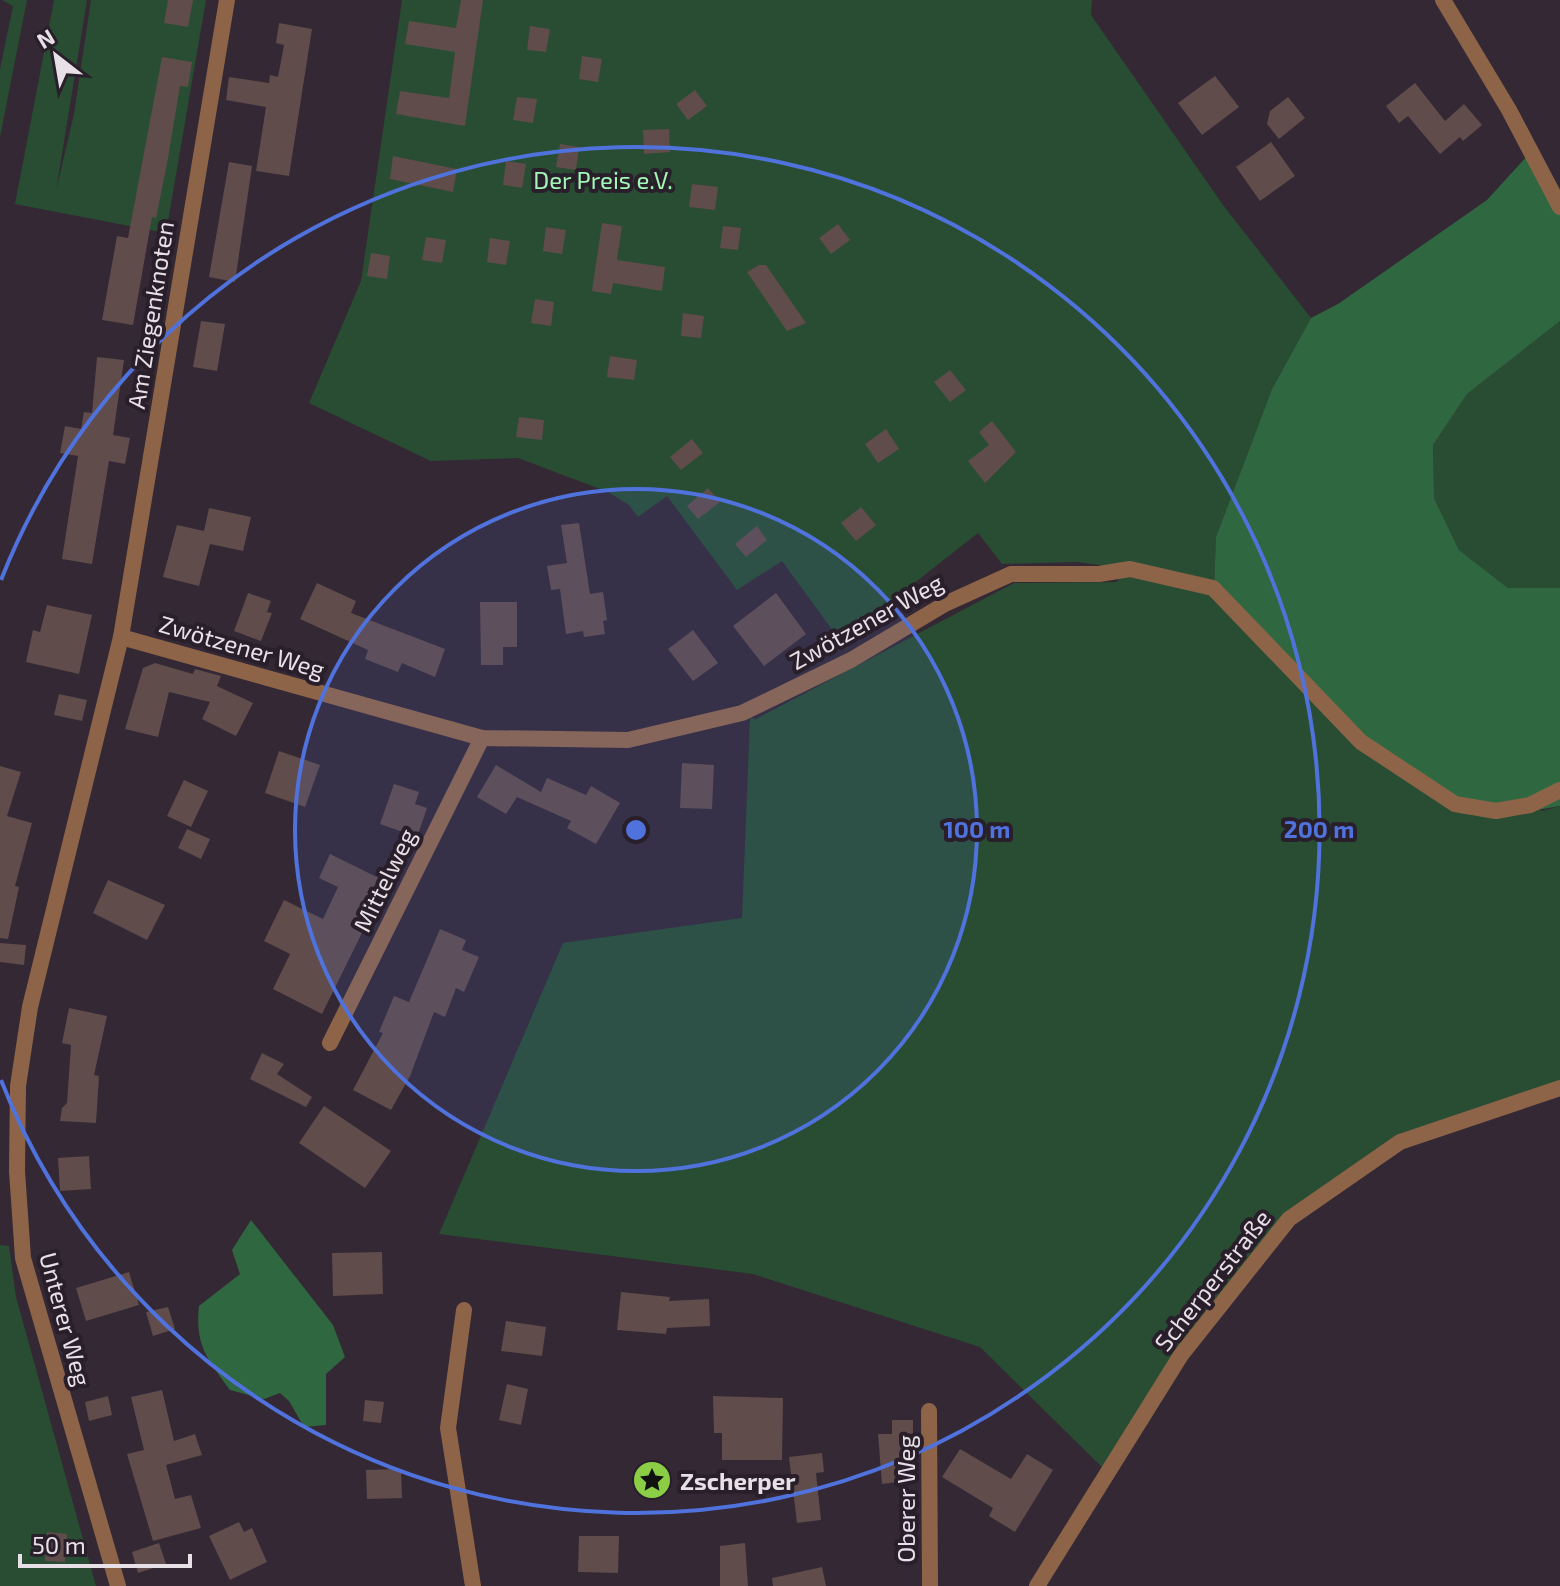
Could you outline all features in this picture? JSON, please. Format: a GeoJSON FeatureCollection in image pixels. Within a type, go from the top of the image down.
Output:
{"type":"FeatureCollection","features":[{"type":"Feature","properties":{"kind":"street","name":"Am Ziegenknoten"},"geometry":{"type":"LineString","coordinates":[[121,637],[227,0]]}},
{"type":"Feature","properties":{"kind":"street"},"geometry":{"type":"LineString","coordinates":[[1443,0],[1509,110],[1560,207]]}},
{"type":"Feature","properties":{"kind":"street","name":"Zwötzener Weg"},"geometry":{"type":"LineString","coordinates":[[121,637],[482,738],[628,740],[684,730],[742,713],[851,660],[945,604],[1011,574],[1099,574],[1130,569],[1213,588],[1361,742],[1455,804],[1496,811],[1530,805],[1560,790]]}},
{"type":"Feature","properties":{"kind":"street","name":"Unterer Weg"},"geometry":{"type":"LineString","coordinates":[[118,1586],[23,1258],[17,1171],[18,1086],[30,1007],[121,637]]}},
{"type":"Feature","properties":{"kind":"street","name":"Mittelweg"},"geometry":{"type":"LineString","coordinates":[[330,1043],[482,738]]}},
{"type":"Feature","properties":{"kind":"street","name":"Scherperstraße"},"geometry":{"type":"LineString","coordinates":[[1037,1586],[1181,1355],[1289,1219],[1400,1142],[1560,1088]]}},
{"type":"Feature","properties":{"kind":"street"},"geometry":{"type":"LineString","coordinates":[[464,1310],[448,1428],[473,1586]]}},
{"type":"Feature","properties":{"kind":"street","name":"Oberer Weg"},"geometry":{"type":"LineString","coordinates":[[929,1411],[930,1586]]}},
{"type":"Feature","properties":{"kind":"green space"},"geometry":{"type":"Polygon","coordinates":[[[2,0],[27,0],[0,137],[0,69],[13,6],[2,0]]]}},
{"type":"Feature","properties":{"kind":"green space"},"geometry":{"type":"Polygon","coordinates":[[[54,0],[87,0],[56,191],[74,114],[91,0],[206,0],[166,233],[15,204],[54,0]]]}},
{"type":"Feature","properties":{"kind":"green space","name":"Der Preis e.V."},"geometry":{"type":"Polygon","coordinates":[[[402,0],[1092,0],[1091,15],[1223,205],[1311,318],[1272,389],[1216,537],[1214,588],[1542,811],[1560,806],[1560,1088],[1400,1142],[1289,1219],[1182,1355],[1108,1473],[980,1347],[753,1274],[439,1234],[563,943],[742,918],[750,718],[756,719],[1014,583],[1116,582],[1129,569],[1077,562],[1002,564],[978,533],[871,617],[846,649],[782,561],[737,590],[667,496],[638,517],[629,505],[608,492],[518,458],[431,461],[309,403],[361,281],[402,0]]]}},
{"type":"Feature","properties":{"kind":"green space"},"geometry":{"type":"Polygon","coordinates":[[[1530,153],[1560,207],[1560,321],[1467,394],[1433,445],[1434,498],[1459,550],[1508,588],[1560,588],[1560,806],[1514,814],[1455,804],[1363,742],[1214,588],[1216,537],[1272,389],[1311,318],[1338,304],[1487,200],[1530,153]]]}},
{"type":"Feature","properties":{"kind":"green space"},"geometry":{"type":"Polygon","coordinates":[[[1560,321],[1560,588],[1508,588],[1459,550],[1434,498],[1433,445],[1467,394],[1560,321]]]}},
{"type":"Feature","properties":{"kind":"green space"},"geometry":{"type":"Polygon","coordinates":[[[251,1220],[333,1325],[345,1357],[326,1374],[326,1425],[304,1427],[289,1401],[280,1393],[264,1399],[230,1390],[204,1351],[199,1332],[199,1306],[240,1274],[232,1250],[251,1220]]]}},
{"type":"Feature","properties":{"kind":"green space"},"geometry":{"type":"Polygon","coordinates":[[[0,1245],[9,1246],[16,1297],[96,1586],[0,1586],[0,1245]]]}},
{"type":"Feature","properties":{"kind":"building"},"geometry":{"type":"Polygon","coordinates":[[[168,0],[193,0],[188,27],[164,23],[168,0]]]}},
{"type":"Feature","properties":{"kind":"building"},"geometry":{"type":"Polygon","coordinates":[[[461,0],[483,0],[465,126],[396,114],[400,91],[449,98],[455,52],[405,44],[409,21],[456,28],[461,0]]]}},
{"type":"Feature","properties":{"kind":"building"},"geometry":{"type":"Polygon","coordinates":[[[279,23],[312,29],[289,176],[256,171],[266,107],[226,100],[229,77],[269,83],[270,75],[278,77],[284,45],[276,43],[279,23]]]}},
{"type":"Feature","properties":{"kind":"building"},"geometry":{"type":"Polygon","coordinates":[[[530,26],[550,29],[546,52],[527,50],[530,26]]]}},
{"type":"Feature","properties":{"kind":"building"},"geometry":{"type":"Polygon","coordinates":[[[582,56],[602,59],[598,82],[579,79],[582,56]]]}},
{"type":"Feature","properties":{"kind":"building"},"geometry":{"type":"Polygon","coordinates":[[[162,57],[192,62],[188,87],[180,86],[133,325],[102,320],[117,236],[128,238],[162,57]]]}},
{"type":"Feature","properties":{"kind":"building"},"geometry":{"type":"Polygon","coordinates":[[[1215,76],[1239,107],[1202,135],[1178,103],[1215,76]]]}},
{"type":"Feature","properties":{"kind":"building"},"geometry":{"type":"Polygon","coordinates":[[[1415,83],[1445,121],[1464,104],[1482,125],[1463,141],[1460,137],[1440,154],[1408,116],[1399,123],[1386,106],[1415,83]]]}},
{"type":"Feature","properties":{"kind":"building"},"geometry":{"type":"Polygon","coordinates":[[[695,90],[707,106],[688,120],[676,104],[695,90]]]}},
{"type":"Feature","properties":{"kind":"building"},"geometry":{"type":"Polygon","coordinates":[[[517,97],[537,99],[533,123],[513,120],[517,97]]]}},
{"type":"Feature","properties":{"kind":"building"},"geometry":{"type":"Polygon","coordinates":[[[1288,97],[1305,118],[1279,139],[1267,124],[1270,111],[1288,97]]]}},
{"type":"Feature","properties":{"kind":"building"},"geometry":{"type":"Polygon","coordinates":[[[669,129],[670,152],[644,154],[643,130],[669,129]]]}},
{"type":"Feature","properties":{"kind":"building"},"geometry":{"type":"Polygon","coordinates":[[[1271,142],[1295,176],[1260,201],[1236,167],[1271,142]]]}},
{"type":"Feature","properties":{"kind":"building"},"geometry":{"type":"Polygon","coordinates":[[[560,144],[579,147],[576,170],[556,167],[560,144]]]}},
{"type":"Feature","properties":{"kind":"building"},"geometry":{"type":"Polygon","coordinates":[[[393,156],[457,169],[453,192],[390,179],[393,156]]]}},
{"type":"Feature","properties":{"kind":"building"},"geometry":{"type":"Polygon","coordinates":[[[506,161],[526,164],[522,188],[503,185],[506,161]]]}},
{"type":"Feature","properties":{"kind":"building"},"geometry":{"type":"Polygon","coordinates":[[[229,162],[252,166],[235,282],[209,277],[229,162]]]}},
{"type":"Feature","properties":{"kind":"building"},"geometry":{"type":"Polygon","coordinates":[[[692,184],[718,187],[715,210],[689,207],[692,184]]]}},
{"type":"Feature","properties":{"kind":"building"},"geometry":{"type":"Polygon","coordinates":[[[602,223],[622,226],[617,260],[665,267],[662,291],[613,283],[611,294],[592,291],[602,223]]]}},
{"type":"Feature","properties":{"kind":"building"},"geometry":{"type":"Polygon","coordinates":[[[838,224],[850,240],[831,254],[819,238],[838,224]]]}},
{"type":"Feature","properties":{"kind":"building"},"geometry":{"type":"Polygon","coordinates":[[[723,226],[741,228],[738,250],[720,248],[723,226]]]}},
{"type":"Feature","properties":{"kind":"building"},"geometry":{"type":"Polygon","coordinates":[[[546,227],[566,230],[562,254],[543,251],[546,227]]]}},
{"type":"Feature","properties":{"kind":"building"},"geometry":{"type":"Polygon","coordinates":[[[426,237],[446,240],[442,263],[422,260],[426,237]]]}},
{"type":"Feature","properties":{"kind":"building"},"geometry":{"type":"Polygon","coordinates":[[[490,238],[510,241],[506,265],[487,262],[490,238]]]}},
{"type":"Feature","properties":{"kind":"building"},"geometry":{"type":"Polygon","coordinates":[[[371,253],[390,256],[387,279],[367,276],[371,253]]]}},
{"type":"Feature","properties":{"kind":"building"},"geometry":{"type":"Polygon","coordinates":[[[759,265],[766,265],[806,323],[787,331],[747,272],[759,265]]]}},
{"type":"Feature","properties":{"kind":"building"},"geometry":{"type":"Polygon","coordinates":[[[535,299],[554,302],[551,326],[531,323],[535,299]]]}},
{"type":"Feature","properties":{"kind":"building"},"geometry":{"type":"Polygon","coordinates":[[[683,313],[704,316],[701,338],[681,336],[683,313]]]}},
{"type":"Feature","properties":{"kind":"building"},"geometry":{"type":"Polygon","coordinates":[[[201,321],[225,324],[217,371],[193,367],[201,321]]]}},
{"type":"Feature","properties":{"kind":"building"},"geometry":{"type":"Polygon","coordinates":[[[610,356],[637,360],[634,380],[607,377],[610,356]]]}},
{"type":"Feature","properties":{"kind":"building"},"geometry":{"type":"Polygon","coordinates":[[[97,357],[124,360],[113,435],[130,438],[125,464],[109,461],[92,564],[62,559],[78,456],[60,453],[65,426],[81,429],[84,412],[92,413],[97,357]]]}},
{"type":"Feature","properties":{"kind":"building"},"geometry":{"type":"Polygon","coordinates":[[[950,370],[966,390],[950,402],[934,382],[950,370]]]}},
{"type":"Feature","properties":{"kind":"building"},"geometry":{"type":"Polygon","coordinates":[[[519,417],[544,420],[542,440],[516,437],[519,417]]]}},
{"type":"Feature","properties":{"kind":"building"},"geometry":{"type":"Polygon","coordinates":[[[992,421],[1016,452],[985,483],[968,461],[989,445],[979,432],[992,421]]]}},
{"type":"Feature","properties":{"kind":"building"},"geometry":{"type":"Polygon","coordinates":[[[886,429],[899,449],[878,463],[865,444],[886,429]]]}},
{"type":"Feature","properties":{"kind":"building"},"geometry":{"type":"Polygon","coordinates":[[[692,439],[703,453],[681,470],[670,457],[692,439]]]}},
{"type":"Feature","properties":{"kind":"building"},"geometry":{"type":"Polygon","coordinates":[[[708,488],[720,502],[698,519],[687,506],[708,488]]]}},
{"type":"Feature","properties":{"kind":"building"},"geometry":{"type":"Polygon","coordinates":[[[861,507],[876,525],[856,541],[841,523],[861,507]]]}},
{"type":"Feature","properties":{"kind":"building"},"geometry":{"type":"Polygon","coordinates":[[[209,508],[251,517],[243,551],[210,544],[199,586],[163,577],[177,525],[204,531],[209,508]]]}},
{"type":"Feature","properties":{"kind":"building"},"geometry":{"type":"Polygon","coordinates":[[[579,523],[590,594],[603,592],[607,620],[603,621],[605,634],[584,637],[583,631],[566,634],[560,589],[551,590],[547,566],[567,563],[561,525],[579,523]]]}},
{"type":"Feature","properties":{"kind":"building"},"geometry":{"type":"Polygon","coordinates":[[[757,526],[767,540],[746,557],[735,544],[757,526]]]}},
{"type":"Feature","properties":{"kind":"building"},"geometry":{"type":"Polygon","coordinates":[[[317,583],[356,601],[351,613],[445,649],[435,677],[402,663],[398,672],[365,659],[368,650],[300,619],[317,583]]]}},
{"type":"Feature","properties":{"kind":"building"},"geometry":{"type":"Polygon","coordinates":[[[248,593],[271,601],[267,612],[272,613],[261,641],[234,631],[248,593]]]}},
{"type":"Feature","properties":{"kind":"building"},"geometry":{"type":"Polygon","coordinates":[[[776,593],[806,634],[764,666],[733,626],[776,593]]]}},
{"type":"Feature","properties":{"kind":"building"},"geometry":{"type":"Polygon","coordinates":[[[480,602],[517,602],[517,647],[503,647],[503,665],[481,665],[480,602]]]}},
{"type":"Feature","properties":{"kind":"building"},"geometry":{"type":"Polygon","coordinates":[[[47,605],[92,615],[79,674],[26,662],[33,630],[40,632],[47,605]]]}},
{"type":"Feature","properties":{"kind":"building"},"geometry":{"type":"Polygon","coordinates":[[[693,630],[718,663],[693,681],[668,649],[693,630]]]}},
{"type":"Feature","properties":{"kind":"building"},"geometry":{"type":"Polygon","coordinates":[[[155,663],[193,674],[195,669],[221,676],[217,686],[253,703],[236,736],[202,719],[210,702],[169,692],[158,737],[125,729],[143,668],[155,663]]]}},
{"type":"Feature","properties":{"kind":"building"},"geometry":{"type":"Polygon","coordinates":[[[59,694],[87,700],[82,721],[54,715],[59,694]]]}},
{"type":"Feature","properties":{"kind":"building"},"geometry":{"type":"Polygon","coordinates":[[[279,751],[320,765],[305,807],[265,793],[279,751]]]}},
{"type":"Feature","properties":{"kind":"building"},"geometry":{"type":"Polygon","coordinates":[[[682,763],[714,765],[712,809],[680,808],[682,763]]]}},
{"type":"Feature","properties":{"kind":"building"},"geometry":{"type":"Polygon","coordinates":[[[496,765],[541,792],[547,778],[586,795],[591,786],[620,803],[596,844],[567,828],[571,821],[517,797],[506,814],[477,797],[496,765]]]}},
{"type":"Feature","properties":{"kind":"building"},"geometry":{"type":"Polygon","coordinates":[[[0,766],[21,772],[7,816],[32,823],[15,886],[19,887],[8,939],[0,938],[0,766]]]}},
{"type":"Feature","properties":{"kind":"building"},"geometry":{"type":"Polygon","coordinates":[[[184,780],[208,791],[191,827],[167,816],[184,780]]]}},
{"type":"Feature","properties":{"kind":"building"},"geometry":{"type":"Polygon","coordinates":[[[394,784],[419,792],[415,804],[427,808],[417,837],[380,824],[394,784]]]}},
{"type":"Feature","properties":{"kind":"building"},"geometry":{"type":"Polygon","coordinates":[[[187,829],[210,839],[201,859],[178,848],[187,829]]]}},
{"type":"Feature","properties":{"kind":"building"},"geometry":{"type":"Polygon","coordinates":[[[330,854],[387,882],[322,1014],[273,989],[290,954],[264,941],[284,900],[323,919],[338,887],[319,878],[330,854]]]}},
{"type":"Feature","properties":{"kind":"building"},"geometry":{"type":"Polygon","coordinates":[[[108,880],[165,905],[147,940],[93,913],[108,880]]]}},
{"type":"Feature","properties":{"kind":"building"},"geometry":{"type":"Polygon","coordinates":[[[440,929],[466,940],[462,950],[479,957],[464,992],[456,988],[445,1017],[434,1012],[410,1076],[391,1110],[353,1090],[383,1033],[379,1032],[394,996],[409,1002],[440,929]]]}},
{"type":"Feature","properties":{"kind":"building"},"geometry":{"type":"Polygon","coordinates":[[[0,943],[26,945],[24,965],[0,962],[0,943]]]}},
{"type":"Feature","properties":{"kind":"building"},"geometry":{"type":"Polygon","coordinates":[[[69,1008],[107,1016],[94,1075],[99,1076],[96,1123],[60,1121],[62,1108],[67,1103],[71,1045],[62,1043],[69,1008]]]}},
{"type":"Feature","properties":{"kind":"building"},"geometry":{"type":"Polygon","coordinates":[[[262,1053],[284,1064],[277,1074],[312,1097],[306,1107],[250,1079],[262,1053]]]}},
{"type":"Feature","properties":{"kind":"building"},"geometry":{"type":"Polygon","coordinates":[[[324,1106],[391,1151],[365,1188],[299,1143],[324,1106]]]}},
{"type":"Feature","properties":{"kind":"building"},"geometry":{"type":"Polygon","coordinates":[[[89,1156],[91,1189],[60,1191],[58,1158],[89,1156]]]}},
{"type":"Feature","properties":{"kind":"building"},"geometry":{"type":"Polygon","coordinates":[[[382,1252],[383,1294],[333,1296],[332,1253],[382,1252]]]}},
{"type":"Feature","properties":{"kind":"building"},"geometry":{"type":"Polygon","coordinates":[[[129,1272],[139,1305],[86,1321],[76,1288],[129,1272]]]}},
{"type":"Feature","properties":{"kind":"building"},"geometry":{"type":"Polygon","coordinates":[[[621,1292],[670,1297],[669,1301],[709,1299],[710,1326],[667,1328],[666,1334],[617,1330],[621,1292]]]}},
{"type":"Feature","properties":{"kind":"building"},"geometry":{"type":"Polygon","coordinates":[[[168,1307],[175,1329],[153,1336],[146,1312],[168,1307]]]}},
{"type":"Feature","properties":{"kind":"building"},"geometry":{"type":"Polygon","coordinates":[[[506,1321],[546,1327],[542,1356],[501,1351],[506,1321]]]}},
{"type":"Feature","properties":{"kind":"building"},"geometry":{"type":"Polygon","coordinates":[[[507,1384],[528,1389],[521,1425],[499,1420],[507,1384]]]}},
{"type":"Feature","properties":{"kind":"building"},"geometry":{"type":"Polygon","coordinates":[[[162,1390],[174,1441],[195,1434],[202,1455],[166,1465],[175,1499],[191,1495],[201,1528],[153,1541],[127,1454],[144,1450],[131,1397],[162,1390]]]}},
{"type":"Feature","properties":{"kind":"building"},"geometry":{"type":"Polygon","coordinates":[[[108,1396],[112,1415],[89,1421],[85,1402],[108,1396]]]}},
{"type":"Feature","properties":{"kind":"building"},"geometry":{"type":"Polygon","coordinates":[[[713,1396],[783,1398],[782,1460],[722,1460],[722,1433],[714,1433],[713,1396]]]}},
{"type":"Feature","properties":{"kind":"building"},"geometry":{"type":"Polygon","coordinates":[[[365,1400],[384,1402],[381,1423],[363,1421],[365,1400]]]}},
{"type":"Feature","properties":{"kind":"building"},"geometry":{"type":"Polygon","coordinates":[[[892,1420],[913,1420],[913,1447],[909,1447],[914,1480],[882,1484],[878,1434],[892,1434],[892,1420]]]}},
{"type":"Feature","properties":{"kind":"building"},"geometry":{"type":"Polygon","coordinates":[[[960,1449],[1011,1479],[1027,1454],[1053,1470],[1015,1532],[989,1516],[993,1508],[942,1477],[960,1449]]]}},
{"type":"Feature","properties":{"kind":"building"},"geometry":{"type":"Polygon","coordinates":[[[822,1453],[824,1472],[816,1473],[821,1520],[797,1523],[789,1457],[822,1453]]]}},
{"type":"Feature","properties":{"kind":"building"},"geometry":{"type":"Polygon","coordinates":[[[401,1469],[402,1498],[367,1499],[366,1470],[401,1469]]]}},
{"type":"Feature","properties":{"kind":"building"},"geometry":{"type":"Polygon","coordinates":[[[239,1522],[244,1532],[252,1528],[267,1562],[230,1580],[209,1536],[239,1522]]]}},
{"type":"Feature","properties":{"kind":"building"},"geometry":{"type":"Polygon","coordinates":[[[47,1532],[67,1534],[65,1562],[45,1561],[47,1532]]]}},
{"type":"Feature","properties":{"kind":"building"},"geometry":{"type":"Polygon","coordinates":[[[579,1536],[619,1536],[618,1573],[578,1572],[579,1536]]]}},
{"type":"Feature","properties":{"kind":"building"},"geometry":{"type":"Polygon","coordinates":[[[159,1543],[166,1564],[138,1573],[132,1552],[159,1543]]]}},
{"type":"Feature","properties":{"kind":"building"},"geometry":{"type":"Polygon","coordinates":[[[745,1543],[748,1586],[720,1586],[720,1546],[745,1543]]]}},
{"type":"Feature","properties":{"kind":"building"},"geometry":{"type":"Polygon","coordinates":[[[822,1567],[826,1586],[773,1586],[772,1578],[822,1567]]]}},
{"type":"Feature","properties":{"kind":"place","name":"Zscherper"},"geometry":{"type":"Point","coordinates":[652,1480]}}]}
